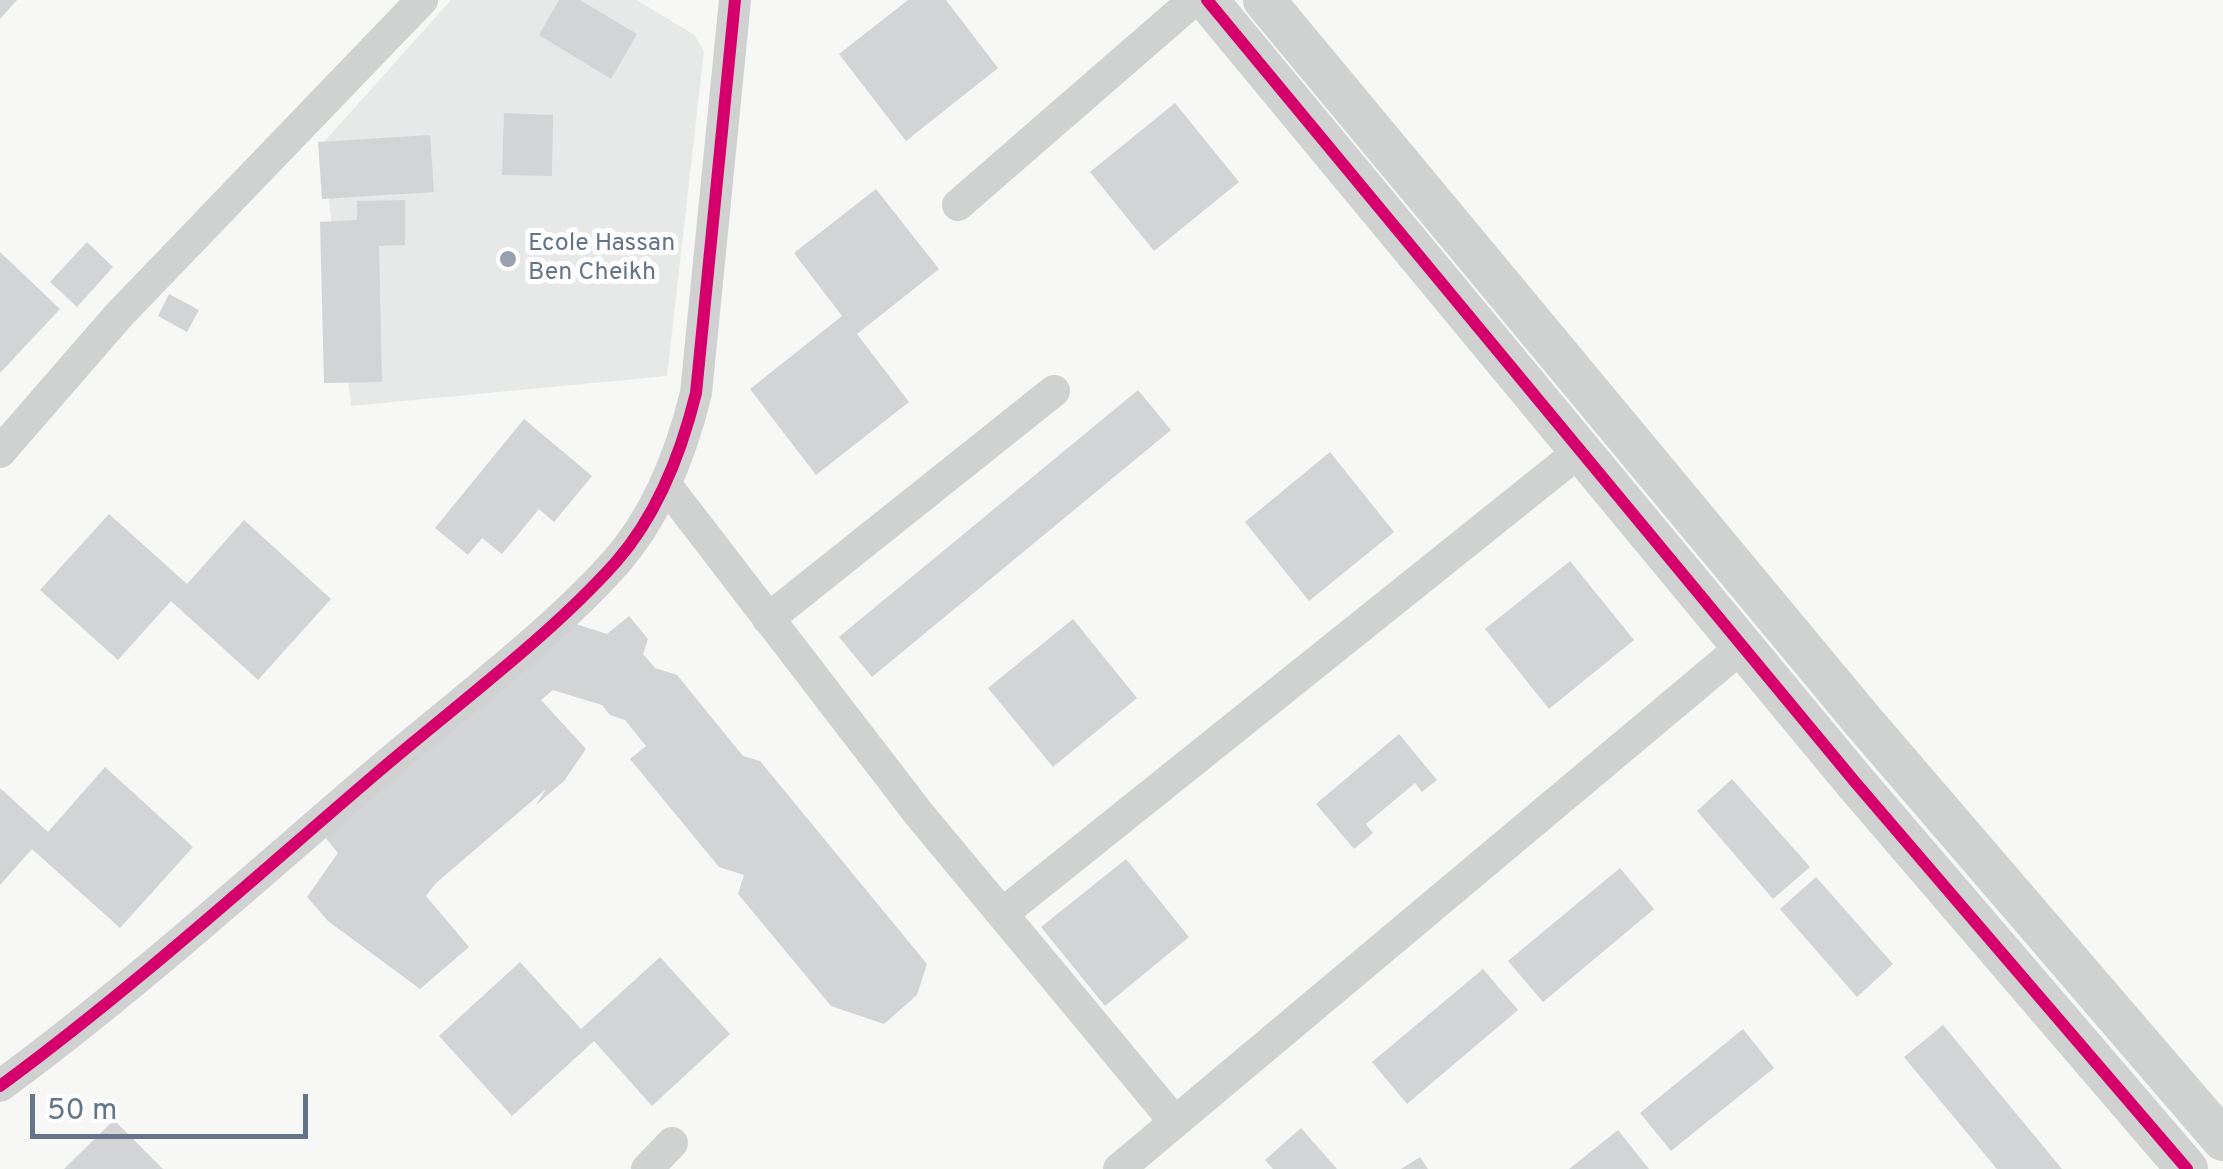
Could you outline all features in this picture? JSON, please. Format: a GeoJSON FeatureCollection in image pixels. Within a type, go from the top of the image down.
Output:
{"type":"FeatureCollection","features":[{"type":"Feature","properties":{"kind":"street"},"geometry":{"type":"LineString","coordinates":[[0,452],[119,314],[422,0]]}},
{"type":"Feature","properties":{"kind":"street"},"geometry":{"type":"LineString","coordinates":[[0,1086],[249,882],[564,614],[616,561],[642,526],[666,485],[686,435],[696,393],[736,0]]}},
{"type":"Feature","properties":{"kind":"street"},"geometry":{"type":"LineString","coordinates":[[958,205],[1194,0]]}},
{"type":"Feature","properties":{"kind":"street"},"geometry":{"type":"LineString","coordinates":[[1207,0],[1743,646],[2187,1169]]}},
{"type":"Feature","properties":{"kind":"street"},"geometry":{"type":"LineString","coordinates":[[1264,0],[1862,720],[2223,1140]]}},
{"type":"Feature","properties":{"kind":"street"},"geometry":{"type":"LineString","coordinates":[[768,619],[1054,391]]}},
{"type":"Feature","properties":{"kind":"street"},"geometry":{"type":"LineString","coordinates":[[1002,914],[1580,450]]}},
{"type":"Feature","properties":{"kind":"street"},"geometry":{"type":"LineString","coordinates":[[666,485],[1002,914],[1175,1122]]}},
{"type":"Feature","properties":{"kind":"street"},"geometry":{"type":"LineString","coordinates":[[1119,1169],[1743,646]]}},
{"type":"Feature","properties":{"kind":"street"},"geometry":{"type":"LineString","coordinates":[[647,1169],[672,1143]]}},
{"type":"Feature","properties":{"kind":"shaded area","name":"Ecole Hassan Ben Cheikh"},"geometry":{"type":"Polygon","coordinates":[[[451,0],[637,0],[694,35],[704,51],[667,376],[351,406],[323,143],[451,0]]]}},
{"type":"Feature","properties":{"kind":"building"},"geometry":{"type":"Polygon","coordinates":[[[0,0],[17,0],[0,19],[0,0]]]}},
{"type":"Feature","properties":{"kind":"building"},"geometry":{"type":"Polygon","coordinates":[[[559,0],[580,0],[637,34],[611,79],[539,35],[559,0]]]}},
{"type":"Feature","properties":{"kind":"building"},"geometry":{"type":"Polygon","coordinates":[[[908,0],[946,0],[998,68],[906,141],[839,54],[908,0]]]}},
{"type":"Feature","properties":{"kind":"building"},"geometry":{"type":"Polygon","coordinates":[[[1175,103],[1239,182],[1154,251],[1090,172],[1175,103]]]}},
{"type":"Feature","properties":{"kind":"building"},"geometry":{"type":"Polygon","coordinates":[[[504,113],[553,115],[552,176],[502,175],[504,113]]]}},
{"type":"Feature","properties":{"kind":"building"},"geometry":{"type":"Polygon","coordinates":[[[430,135],[434,192],[322,199],[318,142],[430,135]]]}},
{"type":"Feature","properties":{"kind":"building"},"geometry":{"type":"Polygon","coordinates":[[[876,189],[939,269],[857,334],[909,402],[816,475],[750,389],[842,316],[794,253],[876,189]]]}},
{"type":"Feature","properties":{"kind":"building"},"geometry":{"type":"Polygon","coordinates":[[[405,200],[405,245],[379,246],[382,382],[324,383],[320,222],[357,220],[357,201],[405,200]]]}},
{"type":"Feature","properties":{"kind":"building"},"geometry":{"type":"Polygon","coordinates":[[[87,242],[113,267],[77,307],[50,282],[87,242]]]}},
{"type":"Feature","properties":{"kind":"building"},"geometry":{"type":"Polygon","coordinates":[[[0,252],[60,309],[0,373],[0,252]]]}},
{"type":"Feature","properties":{"kind":"building"},"geometry":{"type":"Polygon","coordinates":[[[169,294],[199,310],[187,332],[158,316],[169,294]]]}},
{"type":"Feature","properties":{"kind":"building"},"geometry":{"type":"Polygon","coordinates":[[[1138,390],[1171,430],[872,677],[839,637],[1138,390]]]}},
{"type":"Feature","properties":{"kind":"building"},"geometry":{"type":"Polygon","coordinates":[[[524,419],[592,476],[554,522],[539,509],[502,554],[482,538],[468,555],[435,528],[524,419]]]}},
{"type":"Feature","properties":{"kind":"building"},"geometry":{"type":"Polygon","coordinates":[[[1330,452],[1394,532],[1309,601],[1245,522],[1330,452]]]}},
{"type":"Feature","properties":{"kind":"building"},"geometry":{"type":"Polygon","coordinates":[[[109,514],[187,584],[244,520],[331,599],[258,680],[171,601],[118,660],[40,590],[109,514]]]}},
{"type":"Feature","properties":{"kind":"building"},"geometry":{"type":"Polygon","coordinates":[[[1570,561],[1634,640],[1549,709],[1485,629],[1570,561]]]}},
{"type":"Feature","properties":{"kind":"building"},"geometry":{"type":"Polygon","coordinates":[[[548,615],[607,634],[629,616],[648,639],[643,654],[655,668],[677,675],[743,756],[760,761],[927,964],[917,995],[884,1024],[831,1006],[738,894],[744,875],[719,867],[630,759],[646,746],[625,720],[610,715],[602,705],[553,690],[541,700],[586,749],[564,781],[536,805],[546,789],[436,883],[426,896],[469,947],[420,989],[328,921],[307,897],[338,853],[315,825],[548,615]]]}},
{"type":"Feature","properties":{"kind":"building"},"geometry":{"type":"Polygon","coordinates":[[[1073,619],[1137,698],[1053,767],[988,688],[1073,619]]]}},
{"type":"Feature","properties":{"kind":"building"},"geometry":{"type":"Polygon","coordinates":[[[1399,734],[1437,780],[1422,792],[1415,783],[1366,824],[1373,833],[1354,849],[1316,804],[1399,734]]]}},
{"type":"Feature","properties":{"kind":"building"},"geometry":{"type":"Polygon","coordinates":[[[105,767],[193,847],[120,928],[32,849],[0,885],[0,788],[48,832],[105,767]]]}},
{"type":"Feature","properties":{"kind":"building"},"geometry":{"type":"Polygon","coordinates":[[[1732,779],[1810,867],[1773,899],[1697,811],[1732,779]]]}},
{"type":"Feature","properties":{"kind":"building"},"geometry":{"type":"Polygon","coordinates":[[[1126,859],[1189,937],[1105,1006],[1041,927],[1126,859]]]}},
{"type":"Feature","properties":{"kind":"building"},"geometry":{"type":"Polygon","coordinates":[[[1620,868],[1654,909],[1543,1002],[1508,961],[1620,868]]]}},
{"type":"Feature","properties":{"kind":"building"},"geometry":{"type":"Polygon","coordinates":[[[1816,877],[1893,964],[1857,997],[1780,909],[1816,877]]]}},
{"type":"Feature","properties":{"kind":"building"},"geometry":{"type":"Polygon","coordinates":[[[660,957],[730,1034],[652,1106],[594,1041],[512,1116],[439,1036],[520,962],[581,1029],[660,957]]]}},
{"type":"Feature","properties":{"kind":"building"},"geometry":{"type":"Polygon","coordinates":[[[1483,969],[1518,1010],[1407,1104],[1372,1062],[1483,969]]]}},
{"type":"Feature","properties":{"kind":"building"},"geometry":{"type":"Polygon","coordinates":[[[1943,1025],[2062,1169],[1997,1169],[1904,1057],[1943,1025]]]}},
{"type":"Feature","properties":{"kind":"building"},"geometry":{"type":"Polygon","coordinates":[[[1743,1029],[1774,1068],[1671,1151],[1640,1113],[1743,1029]]]}},
{"type":"Feature","properties":{"kind":"building"},"geometry":{"type":"Polygon","coordinates":[[[114,1120],[163,1169],[64,1169],[114,1120]]]}},
{"type":"Feature","properties":{"kind":"building"},"geometry":{"type":"Polygon","coordinates":[[[1301,1128],[1337,1169],[1273,1169],[1265,1160],[1301,1128]]]}},
{"type":"Feature","properties":{"kind":"building"},"geometry":{"type":"Polygon","coordinates":[[[1618,1130],[1649,1169],[1569,1169],[1618,1130]]]}},
{"type":"Feature","properties":{"kind":"building"},"geometry":{"type":"Polygon","coordinates":[[[1420,1157],[1428,1169],[1401,1169],[1420,1157]]]}},
{"type":"Feature","properties":{"kind":"cycle path"},"geometry":{"type":"LineString","coordinates":[[0,1086],[145,972],[532,644],[590,590],[644,524],[675,461],[696,393],[735,0]]}},
{"type":"Feature","properties":{"kind":"cycle path"},"geometry":{"type":"LineString","coordinates":[[1207,0],[1855,782],[2187,1169]]}},
{"type":"Feature","properties":{"kind":"place","name":"Ecole Hassan Ben Cheikh"},"geometry":{"type":"Point","coordinates":[508,259]}}]}
